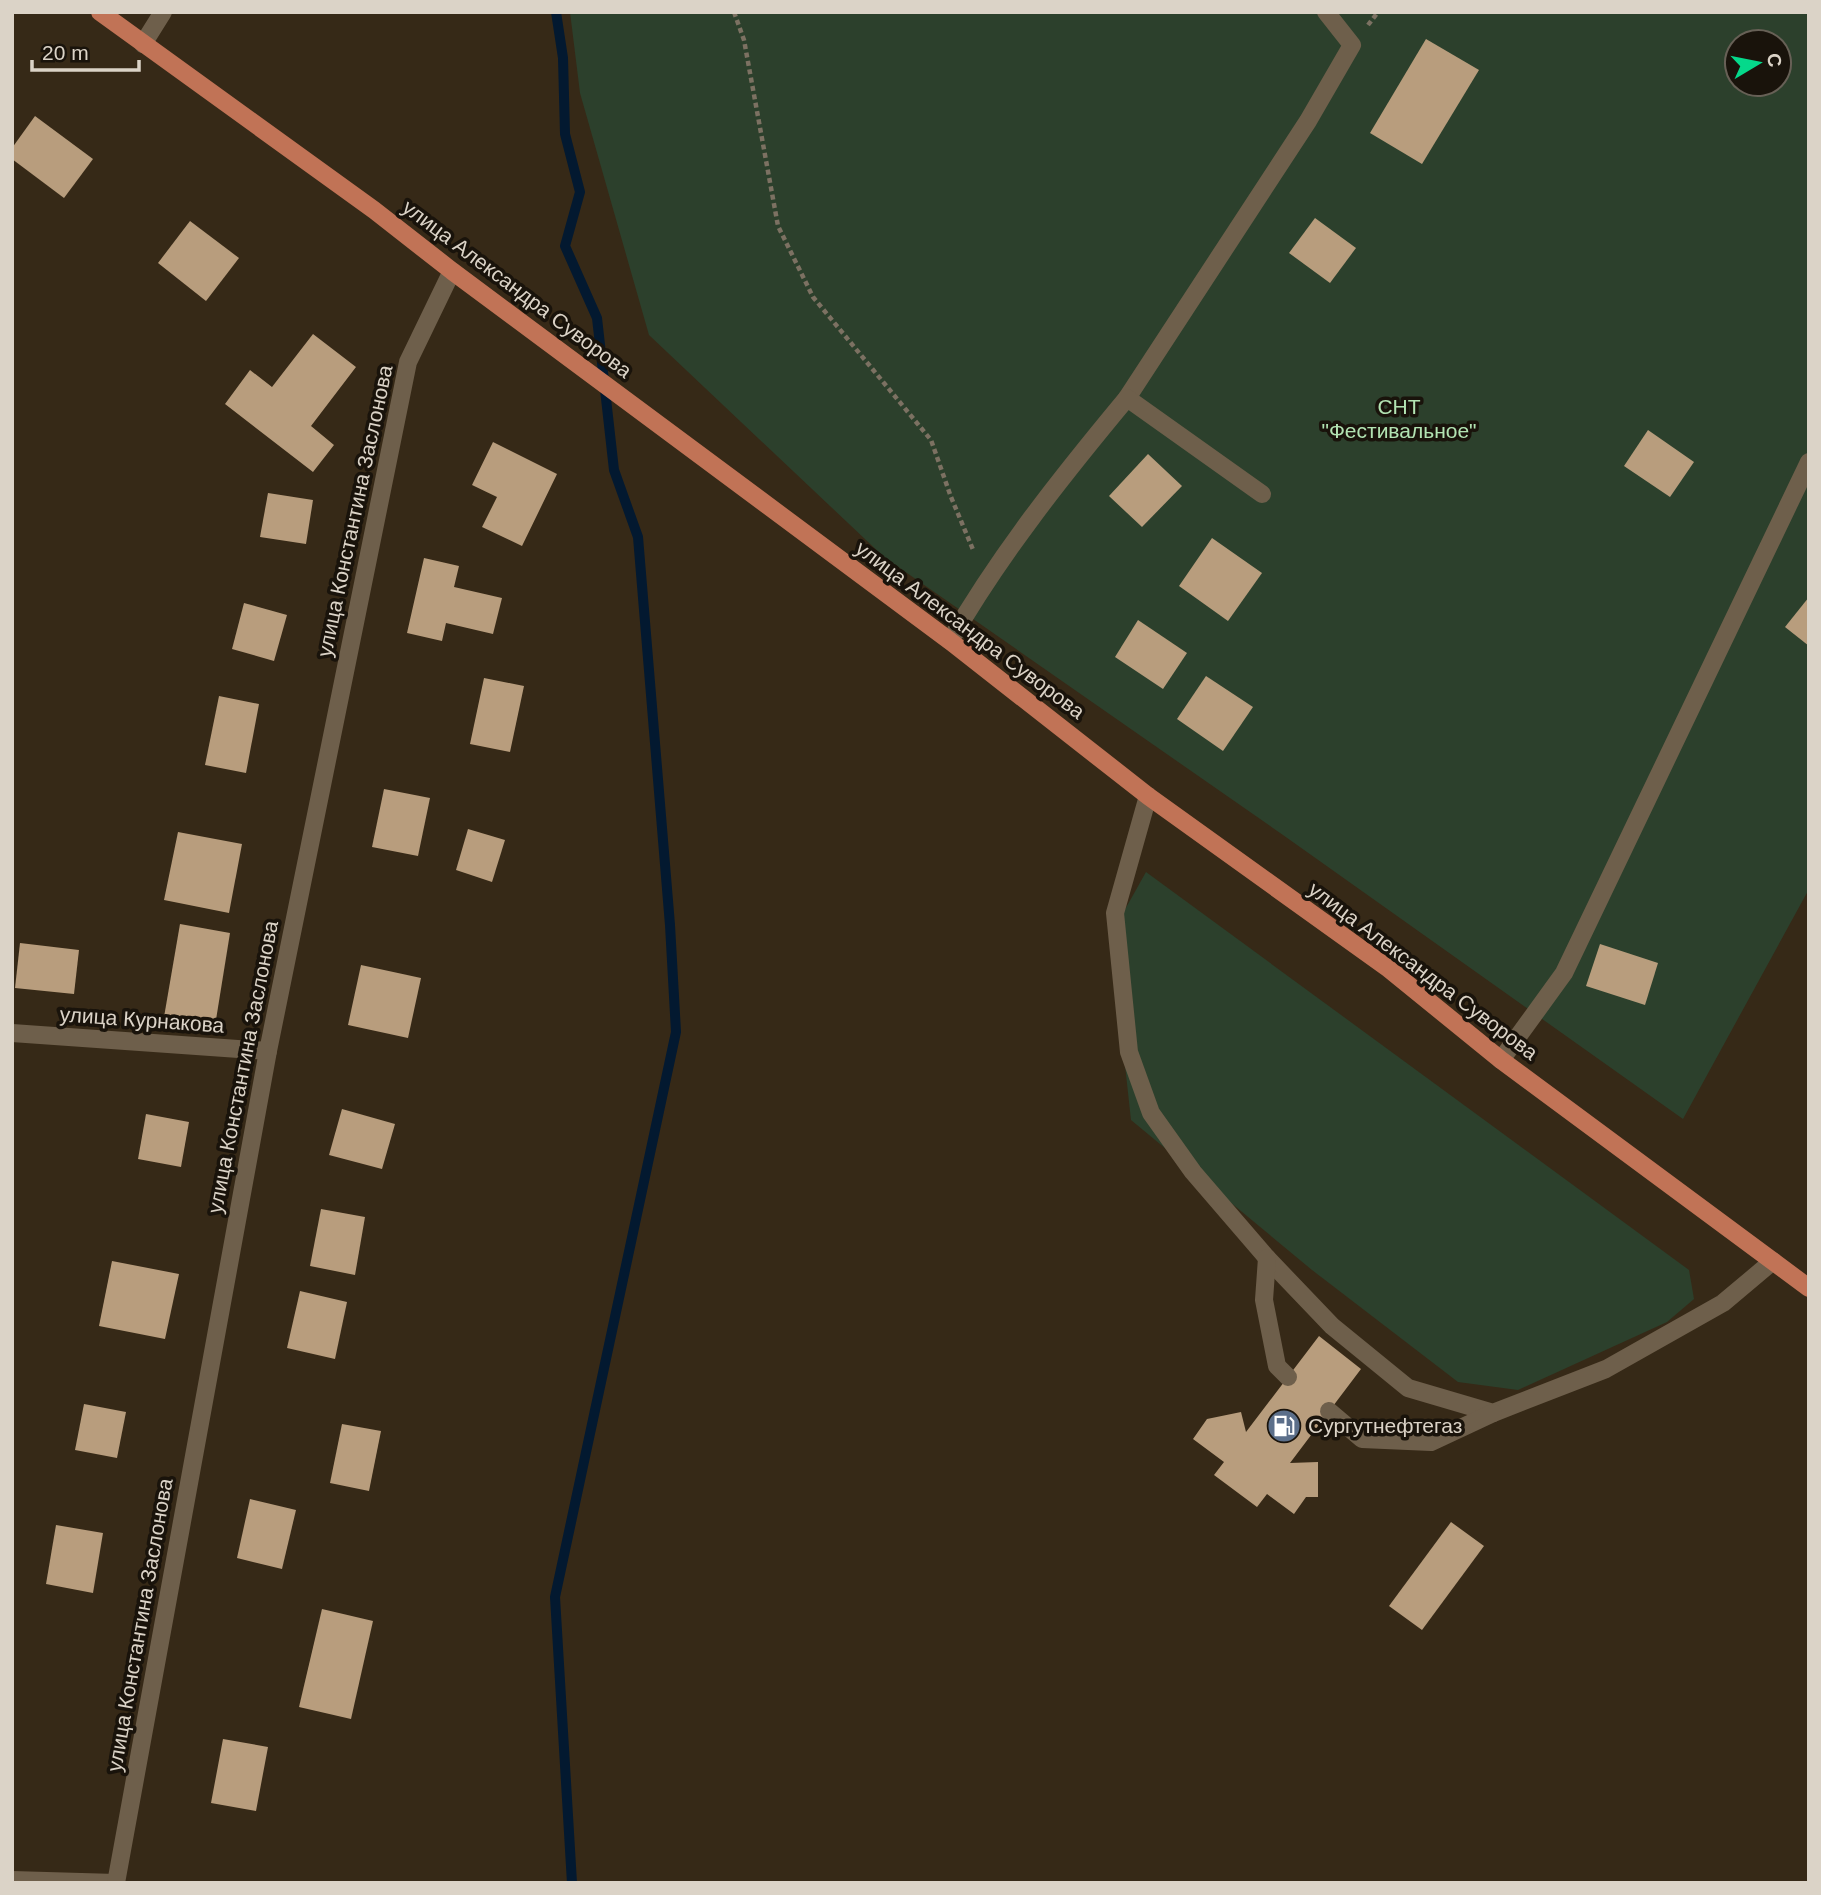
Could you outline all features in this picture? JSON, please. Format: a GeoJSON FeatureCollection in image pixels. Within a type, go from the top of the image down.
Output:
{"type":"FeatureCollection","features":[{"type":"Feature","properties":{"kind":"main road","name":"улица Александра Суворова"},"geometry":{"type":"LineString","coordinates":[[100,12],[374,209],[452,271],[950,641],[1148,796],[1389,969],[1501,1060],[1809,1287]]}},
{"type":"Feature","properties":{"kind":"street"},"geometry":{"type":"LineString","coordinates":[[142,44],[163,12]]}},
{"type":"Feature","properties":{"kind":"street"},"geometry":{"type":"LineString","coordinates":[[950,641],[995,567],[1127,398],[1308,121],[1352,45],[1326,12]]}},
{"type":"Feature","properties":{"kind":"street","name":"улица Константина Заслонова"},"geometry":{"type":"LineString","coordinates":[[116,1883],[268,1051],[408,362],[452,271]]}},
{"type":"Feature","properties":{"kind":"street"},"geometry":{"type":"LineString","coordinates":[[1127,398],[1262,494]]}},
{"type":"Feature","properties":{"kind":"street"},"geometry":{"type":"LineString","coordinates":[[1501,1060],[1564,973],[1809,462]]}},
{"type":"Feature","properties":{"kind":"street"},"geometry":{"type":"LineString","coordinates":[[1148,796],[1115,913],[1129,1052],[1151,1113],[1193,1172],[1267,1258],[1332,1326],[1408,1388],[1493,1413]]}},
{"type":"Feature","properties":{"kind":"street","name":"улица Курнакова"},"geometry":{"type":"LineString","coordinates":[[12,1033],[268,1051]]}},
{"type":"Feature","properties":{"kind":"street"},"geometry":{"type":"LineString","coordinates":[[1267,1258],[1264,1300],[1277,1366],[1288,1377]]}},
{"type":"Feature","properties":{"kind":"street"},"geometry":{"type":"LineString","coordinates":[[1329,1411],[1362,1439],[1431,1442],[1493,1413],[1606,1369],[1723,1303],[1773,1261]]}},
{"type":"Feature","properties":{"kind":"street"},"geometry":{"type":"LineString","coordinates":[[12,1880],[116,1883]]}},
{"type":"Feature","properties":{"kind":"path"},"geometry":{"type":"LineString","coordinates":[[734,12],[744,40],[778,226],[813,297],[931,440],[951,497],[987,582]]}},
{"type":"Feature","properties":{"kind":"green space","name":"СНТ \"Фестивальное\""},"geometry":{"type":"Polygon","coordinates":[[[570,12],[1809,12],[1809,889],[1683,1119],[1283,835],[884,557],[649,335],[580,93],[570,12]]]}},
{"type":"Feature","properties":{"kind":"green space"},"geometry":{"type":"Polygon","coordinates":[[[1146,872],[1689,1270],[1694,1299],[1667,1322],[1518,1390],[1458,1382],[1312,1270],[1131,1120],[1119,1010],[1118,922],[1146,872]]]}},
{"type":"Feature","properties":{"kind":"building"},"geometry":{"type":"Polygon","coordinates":[[[1426,39],[1479,70],[1422,164],[1370,133],[1426,39]]]}},
{"type":"Feature","properties":{"kind":"building"},"geometry":{"type":"Polygon","coordinates":[[[35,116],[93,159],[64,198],[12,159],[12,148],[35,116]]]}},
{"type":"Feature","properties":{"kind":"building"},"geometry":{"type":"Polygon","coordinates":[[[1315,218],[1356,248],[1330,283],[1289,253],[1315,218]]]}},
{"type":"Feature","properties":{"kind":"building"},"geometry":{"type":"Polygon","coordinates":[[[190,221],[239,258],[206,301],[158,263],[190,221]]]}},
{"type":"Feature","properties":{"kind":"building"},"geometry":{"type":"Polygon","coordinates":[[[313,334],[356,367],[311,426],[334,445],[313,472],[225,404],[250,370],[272,387],[313,334]]]}},
{"type":"Feature","properties":{"kind":"building"},"geometry":{"type":"Polygon","coordinates":[[[1648,430],[1694,462],[1670,497],[1624,466],[1648,430]]]}},
{"type":"Feature","properties":{"kind":"building"},"geometry":{"type":"Polygon","coordinates":[[[493,442],[557,474],[522,546],[482,527],[497,497],[472,485],[493,442]]]}},
{"type":"Feature","properties":{"kind":"building"},"geometry":{"type":"Polygon","coordinates":[[[1148,454],[1182,486],[1142,527],[1109,496],[1148,454]]]}},
{"type":"Feature","properties":{"kind":"building"},"geometry":{"type":"Polygon","coordinates":[[[268,493],[313,500],[306,544],[260,537],[268,493]]]}},
{"type":"Feature","properties":{"kind":"building"},"geometry":{"type":"Polygon","coordinates":[[[1212,538],[1262,573],[1228,621],[1179,586],[1212,538]]]}},
{"type":"Feature","properties":{"kind":"building"},"geometry":{"type":"Polygon","coordinates":[[[424,558],[459,566],[454,587],[502,598],[493,634],[446,623],[442,641],[407,633],[424,558]]]}},
{"type":"Feature","properties":{"kind":"building"},"geometry":{"type":"Polygon","coordinates":[[[1809,597],[1809,646],[1785,627],[1809,597]]]}},
{"type":"Feature","properties":{"kind":"building"},"geometry":{"type":"Polygon","coordinates":[[[244,603],[287,615],[274,661],[232,649],[244,603]]]}},
{"type":"Feature","properties":{"kind":"building"},"geometry":{"type":"Polygon","coordinates":[[[1138,620],[1187,653],[1163,689],[1115,657],[1138,620]]]}},
{"type":"Feature","properties":{"kind":"building"},"geometry":{"type":"Polygon","coordinates":[[[1206,676],[1253,707],[1223,751],[1177,719],[1206,676]]]}},
{"type":"Feature","properties":{"kind":"building"},"geometry":{"type":"Polygon","coordinates":[[[484,678],[524,686],[510,752],[470,744],[484,678]]]}},
{"type":"Feature","properties":{"kind":"building"},"geometry":{"type":"Polygon","coordinates":[[[219,696],[259,704],[246,773],[205,765],[219,696]]]}},
{"type":"Feature","properties":{"kind":"building"},"geometry":{"type":"Polygon","coordinates":[[[384,789],[430,798],[418,856],[372,847],[384,789]]]}},
{"type":"Feature","properties":{"kind":"building"},"geometry":{"type":"Polygon","coordinates":[[[468,829],[505,840],[492,882],[456,870],[468,829]]]}},
{"type":"Feature","properties":{"kind":"building"},"geometry":{"type":"Polygon","coordinates":[[[178,832],[242,844],[229,913],[164,900],[178,832]]]}},
{"type":"Feature","properties":{"kind":"building"},"geometry":{"type":"Polygon","coordinates":[[[180,924],[230,933],[215,1026],[164,1017],[180,924]]]}},
{"type":"Feature","properties":{"kind":"building"},"geometry":{"type":"Polygon","coordinates":[[[20,943],[79,950],[74,994],[15,988],[20,943]]]}},
{"type":"Feature","properties":{"kind":"building"},"geometry":{"type":"Polygon","coordinates":[[[1600,944],[1658,963],[1645,1005],[1586,986],[1600,944]]]}},
{"type":"Feature","properties":{"kind":"building"},"geometry":{"type":"Polygon","coordinates":[[[361,965],[421,978],[408,1038],[348,1025],[361,965]]]}},
{"type":"Feature","properties":{"kind":"building"},"geometry":{"type":"Polygon","coordinates":[[[342,1109],[395,1124],[382,1169],[329,1155],[342,1109]]]}},
{"type":"Feature","properties":{"kind":"building"},"geometry":{"type":"Polygon","coordinates":[[[146,1114],[189,1122],[181,1167],[138,1159],[146,1114]]]}},
{"type":"Feature","properties":{"kind":"building"},"geometry":{"type":"Polygon","coordinates":[[[321,1209],[365,1217],[355,1275],[310,1266],[321,1209]]]}},
{"type":"Feature","properties":{"kind":"building"},"geometry":{"type":"Polygon","coordinates":[[[112,1261],[179,1274],[165,1339],[99,1326],[112,1261]]]}},
{"type":"Feature","properties":{"kind":"building"},"geometry":{"type":"Polygon","coordinates":[[[300,1291],[347,1302],[335,1359],[287,1348],[300,1291]]]}},
{"type":"Feature","properties":{"kind":"building","name":"Сургутнефтегаз"},"geometry":{"type":"Polygon","coordinates":[[[1319,1336],[1361,1369],[1290,1463],[1318,1462],[1318,1497],[1306,1497],[1294,1514],[1267,1494],[1257,1507],[1214,1475],[1224,1462],[1193,1439],[1207,1419],[1241,1412],[1246,1432],[1319,1336]]]}},
{"type":"Feature","properties":{"kind":"building"},"geometry":{"type":"Polygon","coordinates":[[[84,1404],[126,1412],[117,1458],[75,1450],[84,1404]]]}},
{"type":"Feature","properties":{"kind":"building"},"geometry":{"type":"Polygon","coordinates":[[[342,1424],[381,1431],[369,1491],[330,1483],[342,1424]]]}},
{"type":"Feature","properties":{"kind":"building"},"geometry":{"type":"Polygon","coordinates":[[[250,1499],[296,1510],[282,1569],[237,1558],[250,1499]]]}},
{"type":"Feature","properties":{"kind":"building"},"geometry":{"type":"Polygon","coordinates":[[[1451,1522],[1484,1546],[1422,1630],[1389,1606],[1451,1522]]]}},
{"type":"Feature","properties":{"kind":"building"},"geometry":{"type":"Polygon","coordinates":[[[56,1525],[103,1533],[93,1593],[46,1584],[56,1525]]]}},
{"type":"Feature","properties":{"kind":"building"},"geometry":{"type":"Polygon","coordinates":[[[322,1609],[373,1621],[351,1719],[299,1707],[322,1609]]]}},
{"type":"Feature","properties":{"kind":"building"},"geometry":{"type":"Polygon","coordinates":[[[223,1739],[268,1747],[256,1811],[211,1803],[223,1739]]]}},
{"type":"Feature","properties":{"kind":"waterway"},"geometry":{"type":"LineString","coordinates":[[556,12],[563,58],[565,134],[580,192],[565,246],[597,318],[614,470],[638,537],[670,925],[676,1032],[555,1597],[572,1883]]}},
{"type":"Feature","properties":{"kind":"place","name":"Сургутнефтегаз"},"geometry":{"type":"Point","coordinates":[1284,1426]}}]}
